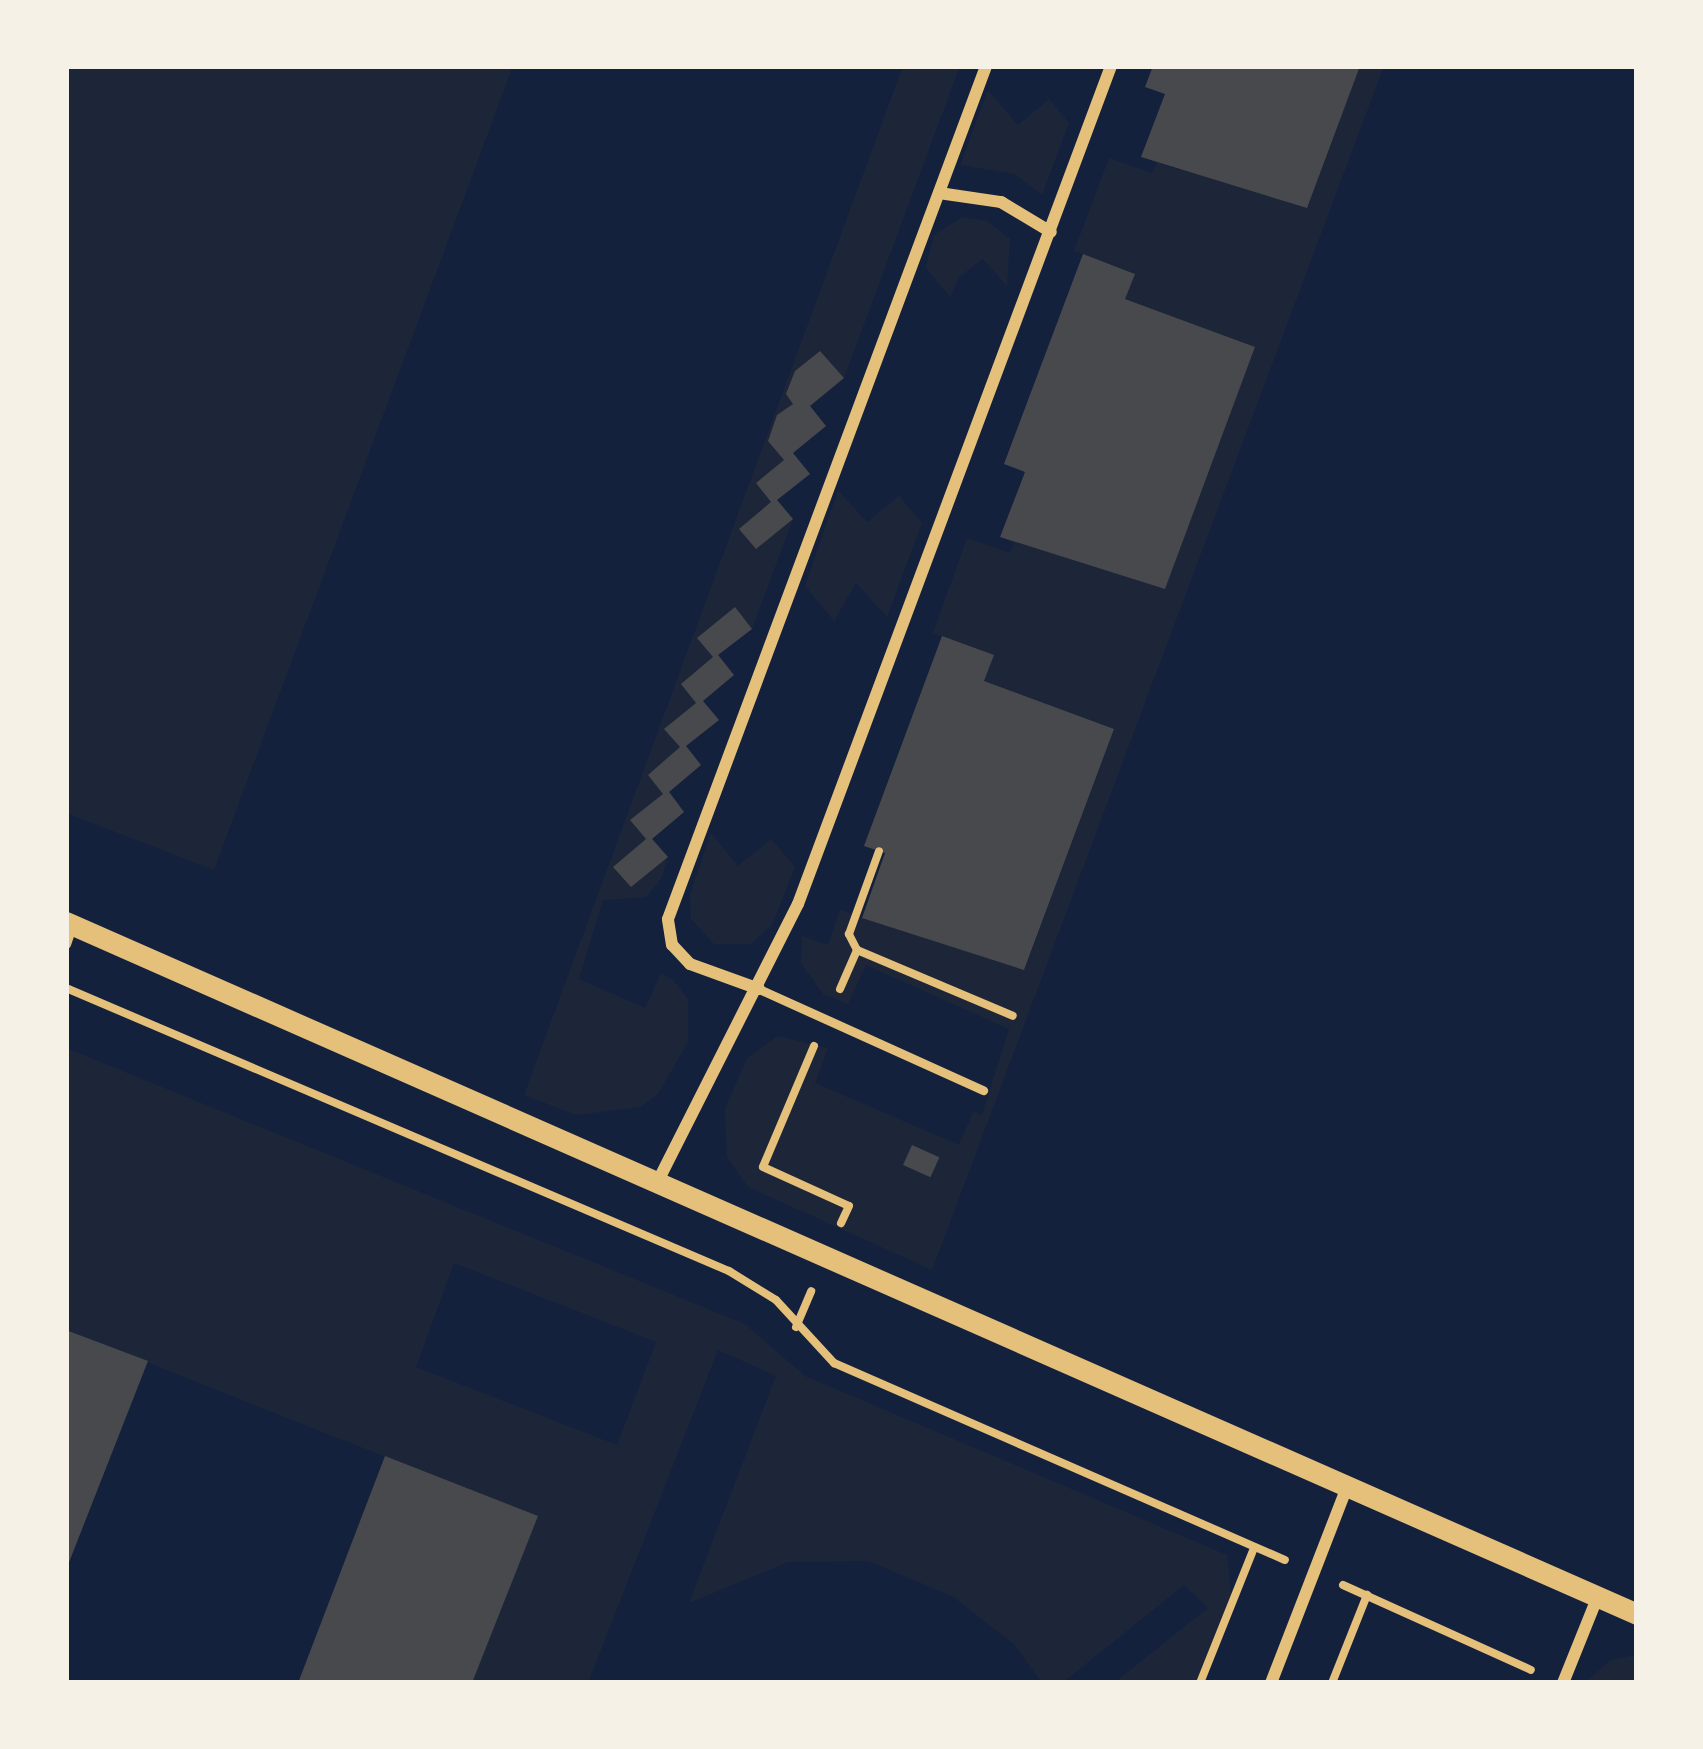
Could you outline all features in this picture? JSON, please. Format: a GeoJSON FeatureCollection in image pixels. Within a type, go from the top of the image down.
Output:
{"type":"FeatureCollection","features":[{"type":"Feature","properties":{"kind":"street"},"geometry":{"type":"LineString","coordinates":[[759,989],[691,964],[672,945],[668,919],[986,66]]}},
{"type":"Feature","properties":{"kind":"street"},"geometry":{"type":"LineString","coordinates":[[659,1179],[759,989],[1111,66]]}},
{"type":"Feature","properties":{"kind":"street"},"geometry":{"type":"LineString","coordinates":[[939,193],[1001,202],[1051,232]]}},
{"type":"Feature","properties":{"kind":"street"},"geometry":{"type":"LineString","coordinates":[[68,930],[659,1179],[1637,1614]]}},
{"type":"Feature","properties":{"kind":"street"},"geometry":{"type":"LineString","coordinates":[[1271,1683],[1348,1484]]}},
{"type":"Feature","properties":{"kind":"street"},"geometry":{"type":"LineString","coordinates":[[1563,1683],[1598,1596]]}},
{"type":"Feature","properties":{"kind":"lane"},"geometry":{"type":"LineString","coordinates":[[759,989],[983,1090]]}},
{"type":"Feature","properties":{"kind":"path"},"geometry":{"type":"LineString","coordinates":[[879,851],[849,934],[857,950],[1013,1016]]}},
{"type":"Feature","properties":{"kind":"path"},"geometry":{"type":"LineString","coordinates":[[796,1327],[849,1206],[763,1167],[857,950]]}},
{"type":"Feature","properties":{"kind":"path"},"geometry":{"type":"LineString","coordinates":[[66,988],[729,1271],[776,1300],[834,1364],[1534,1672]]}},
{"type":"Feature","properties":{"kind":"path"},"geometry":{"type":"LineString","coordinates":[[1200,1683],[1254,1548]]}},
{"type":"Feature","properties":{"kind":"path"},"geometry":{"type":"LineString","coordinates":[[1332,1683],[1367,1595]]}},
{"type":"Feature","properties":{"kind":"shaded area"},"geometry":{"type":"Polygon","coordinates":[[[66,66],[513,66],[214,870],[66,813],[66,66]]]}},
{"type":"Feature","properties":{"kind":"shaded area"},"geometry":{"type":"Polygon","coordinates":[[[903,66],[960,66],[844,378],[810,405],[826,426],[793,453],[810,474],[778,500],[793,519],[752,629],[719,655],[734,675],[703,701],[719,720],[686,746],[701,765],[670,792],[684,812],[653,838],[668,857],[661,879],[646,897],[603,900],[579,979],[645,1008],[661,973],[688,999],[688,1042],[658,1094],[641,1107],[576,1115],[524,1095],[903,66]]]}},
{"type":"Feature","properties":{"kind":"shaded area"},"geometry":{"type":"Polygon","coordinates":[[[1360,66],[1384,66],[932,1270],[748,1187],[727,1157],[725,1109],[747,1058],[778,1036],[828,1048],[815,1083],[959,1145],[973,1112],[982,1115],[1009,1029],[866,965],[848,1004],[823,994],[801,963],[802,936],[828,945],[840,910],[1025,969],[1114,729],[984,681],[993,655],[933,633],[967,538],[1010,553],[1014,543],[1000,537],[1165,588],[1255,347],[1125,299],[1134,273],[1074,251],[1109,158],[1152,173],[1157,162],[1179,170],[1360,66]]]}},
{"type":"Feature","properties":{"kind":"shaded area"},"geometry":{"type":"Polygon","coordinates":[[[988,90],[1018,125],[1049,99],[1069,123],[1042,195],[1014,174],[960,165],[988,90]]]}},
{"type":"Feature","properties":{"kind":"shaded area"},"geometry":{"type":"Polygon","coordinates":[[[962,217],[987,221],[1010,239],[1007,286],[983,259],[959,277],[950,297],[926,268],[934,235],[962,217]]]}},
{"type":"Feature","properties":{"kind":"shaded area"},"geometry":{"type":"Polygon","coordinates":[[[838,490],[867,522],[899,496],[922,523],[887,617],[856,583],[834,621],[805,586],[838,490]]]}},
{"type":"Feature","properties":{"kind":"shaded area"},"geometry":{"type":"Polygon","coordinates":[[[711,833],[738,866],[771,839],[795,867],[772,925],[751,944],[714,944],[691,919],[690,894],[711,833]]]}},
{"type":"Feature","properties":{"kind":"shaded area"},"geometry":{"type":"Polygon","coordinates":[[[66,1048],[745,1324],[805,1376],[1227,1555],[1231,1595],[1196,1683],[1114,1683],[1208,1608],[1184,1585],[1062,1683],[1042,1683],[1015,1645],[952,1596],[868,1561],[788,1562],[689,1603],[776,1376],[718,1350],[588,1683],[472,1683],[537,1517],[66,1330],[66,1048]],[[454,1263],[416,1367],[617,1445],[656,1342],[454,1263]]]}},
{"type":"Feature","properties":{"kind":"shaded area"},"geometry":{"type":"Polygon","coordinates":[[[1637,1655],[1637,1683],[1584,1683],[1611,1660],[1637,1655]]]}},
{"type":"Feature","properties":{"kind":"building"},"geometry":{"type":"Polygon","coordinates":[[[1153,66],[1360,66],[1307,208],[1141,157],[1165,94],[1145,87],[1153,66]]]}},
{"type":"Feature","properties":{"kind":"building"},"geometry":{"type":"Polygon","coordinates":[[[1083,254],[1135,274],[1125,299],[1255,347],[1165,589],[1000,537],[1025,472],[1004,464],[1083,254]]]}},
{"type":"Feature","properties":{"kind":"building"},"geometry":{"type":"Polygon","coordinates":[[[820,351],[844,378],[810,406],[826,426],[793,453],[810,474],[777,500],[793,519],[756,549],[739,529],[771,502],[756,483],[784,460],[768,441],[777,415],[793,404],[786,394],[795,371],[820,351]]]}},
{"type":"Feature","properties":{"kind":"building"},"geometry":{"type":"Polygon","coordinates":[[[735,607],[752,629],[718,655],[734,675],[703,701],[719,720],[686,746],[701,765],[669,792],[684,812],[652,839],[668,857],[631,887],[613,867],[646,839],[630,820],[663,794],[648,775],[680,747],[664,729],[696,703],[681,684],[713,657],[697,638],[735,607]]]}},
{"type":"Feature","properties":{"kind":"building"},"geometry":{"type":"Polygon","coordinates":[[[942,636],[994,655],[984,681],[1114,729],[1024,970],[862,918],[885,853],[864,846],[942,636]]]}},
{"type":"Feature","properties":{"kind":"building"},"geometry":{"type":"Polygon","coordinates":[[[912,1145],[939,1157],[930,1177],[903,1165],[912,1145]]]}},
{"type":"Feature","properties":{"kind":"building"},"geometry":{"type":"Polygon","coordinates":[[[66,1330],[148,1361],[66,1570],[66,1330]]]}},
{"type":"Feature","properties":{"kind":"building"},"geometry":{"type":"Polygon","coordinates":[[[385,1456],[538,1516],[472,1683],[298,1683],[385,1456]]]}}]}
